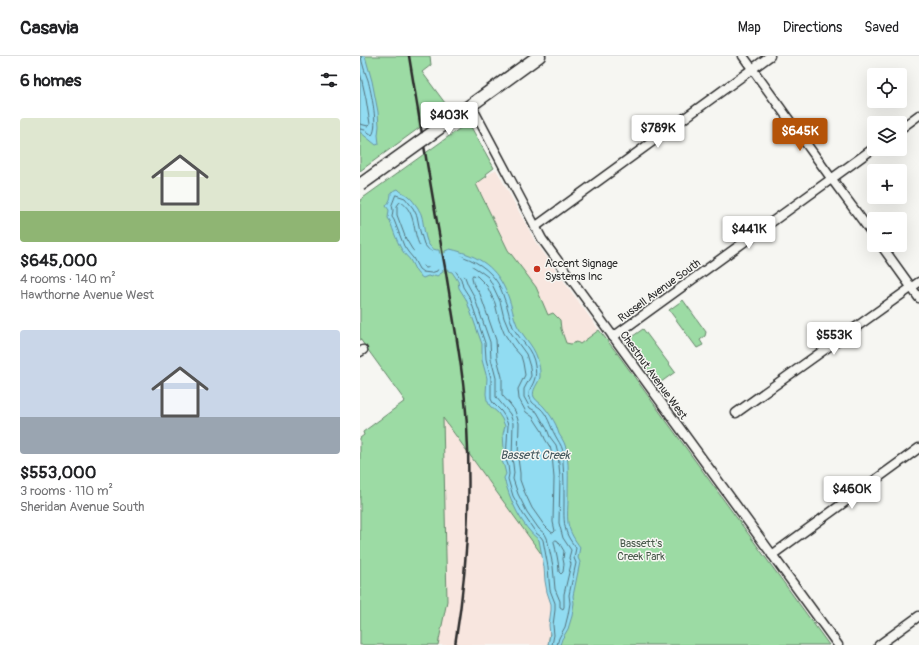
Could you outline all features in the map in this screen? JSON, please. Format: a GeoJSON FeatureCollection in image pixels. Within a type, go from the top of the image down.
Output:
{"type":"FeatureCollection","features":[{"type":"Feature","properties":{"kind":"main road"},"geometry":{"type":"LineString","coordinates":[[360,185],[539,56]]}},
{"type":"Feature","properties":{"kind":"street"},"geometry":{"type":"LineString","coordinates":[[743,56],[867,227]]}},
{"type":"Feature","properties":{"kind":"street"},"geometry":{"type":"LineString","coordinates":[[535,227],[770,56]]}},
{"type":"Feature","properties":{"kind":"street","name":"Chestnut Avenue West"},"geometry":{"type":"LineString","coordinates":[[471,105],[542,239],[838,645]]}},
{"type":"Feature","properties":{"kind":"street"},"geometry":{"type":"LineString","coordinates":[[907,124],[919,115]]}},
{"type":"Feature","properties":{"kind":"street","name":"Russell Avenue South"},"geometry":{"type":"LineString","coordinates":[[613,337],[867,153]]}},
{"type":"Feature","properties":{"kind":"street"},"geometry":{"type":"LineString","coordinates":[[886,252],[919,298]]}},
{"type":"Feature","properties":{"kind":"street"},"geometry":{"type":"LineString","coordinates":[[736,414],[919,282]]}},
{"type":"Feature","properties":{"kind":"street"},"geometry":{"type":"LineString","coordinates":[[772,555],[919,448]]}},
{"type":"Feature","properties":{"kind":"street"},"geometry":{"type":"LineString","coordinates":[[879,645],[919,616]]}},
{"type":"Feature","properties":{"kind":"shaded area"},"geometry":{"type":"Polygon","coordinates":[[[496,169],[535,241],[599,330],[561,358],[548,315],[536,288],[508,250],[476,184],[496,169]]]}},
{"type":"Feature","properties":{"kind":"shaded area"},"geometry":{"type":"Polygon","coordinates":[[[442,417],[545,559],[555,601],[548,645],[438,645],[447,601],[442,417]]]}},
{"type":"Feature","properties":{"kind":"green space"},"geometry":{"type":"Polygon","coordinates":[[[360,56],[430,56],[431,65],[422,72],[448,107],[360,171],[360,56]]]}},
{"type":"Feature","properties":{"kind":"green space","name":"Bassett's Creek Park"},"geometry":{"type":"Polygon","coordinates":[[[466,124],[471,127],[494,168],[486,174],[487,176],[476,184],[508,250],[536,287],[548,315],[553,313],[560,320],[561,329],[566,343],[571,344],[577,342],[580,344],[599,330],[829,645],[548,645],[555,601],[545,559],[443,418],[447,601],[438,645],[360,645],[360,438],[364,435],[363,432],[405,401],[360,339],[360,200],[466,124]]]}},
{"type":"Feature","properties":{"kind":"green space"},"geometry":{"type":"Polygon","coordinates":[[[683,300],[706,332],[705,336],[700,340],[703,345],[697,348],[669,310],[683,300]]]}},
{"type":"Feature","properties":{"kind":"green space"},"geometry":{"type":"Polygon","coordinates":[[[643,329],[675,372],[657,385],[626,342],[643,329]]]}},
{"type":"Feature","properties":{"kind":"water"},"geometry":{"type":"Polygon","coordinates":[[[360,56],[365,56],[378,112],[379,144],[376,145],[360,132],[360,56]]]}},
{"type":"Feature","properties":{"kind":"water"},"geometry":{"type":"Polygon","coordinates":[[[398,189],[407,195],[418,208],[421,213],[427,242],[434,249],[439,250],[443,272],[437,276],[428,276],[423,278],[420,276],[398,242],[388,218],[389,210],[386,206],[390,199],[391,192],[398,189]]]}},
{"type":"Feature","properties":{"kind":"water","name":"Bassett Creek"},"geometry":{"type":"Polygon","coordinates":[[[450,249],[479,259],[499,277],[504,286],[517,325],[533,348],[538,359],[540,377],[534,389],[534,397],[552,418],[566,448],[568,459],[568,523],[571,533],[580,547],[578,558],[580,562],[573,596],[574,603],[572,616],[568,629],[560,645],[548,645],[550,635],[549,625],[551,604],[547,592],[539,540],[527,528],[517,512],[506,486],[504,478],[506,474],[502,461],[504,448],[503,434],[505,426],[498,413],[490,406],[487,400],[487,378],[482,360],[482,344],[466,299],[459,288],[458,281],[452,272],[448,271],[445,251],[450,249]]]}},
{"type":"Feature","properties":{"kind":"waterway","name":"Bassett Creek"},"geometry":{"type":"LineString","coordinates":[[421,254],[436,262],[454,260],[465,268]]}},
{"type":"Feature","properties":{"kind":"railway"},"geometry":{"type":"LineString","coordinates":[[409,56],[455,330],[466,407],[468,453],[467,536],[455,645]]}},
{"type":"Feature","properties":{"kind":"place","name":"Accent Signage Systems Inc"},"geometry":{"type":"Point","coordinates":[537,269]}}]}
